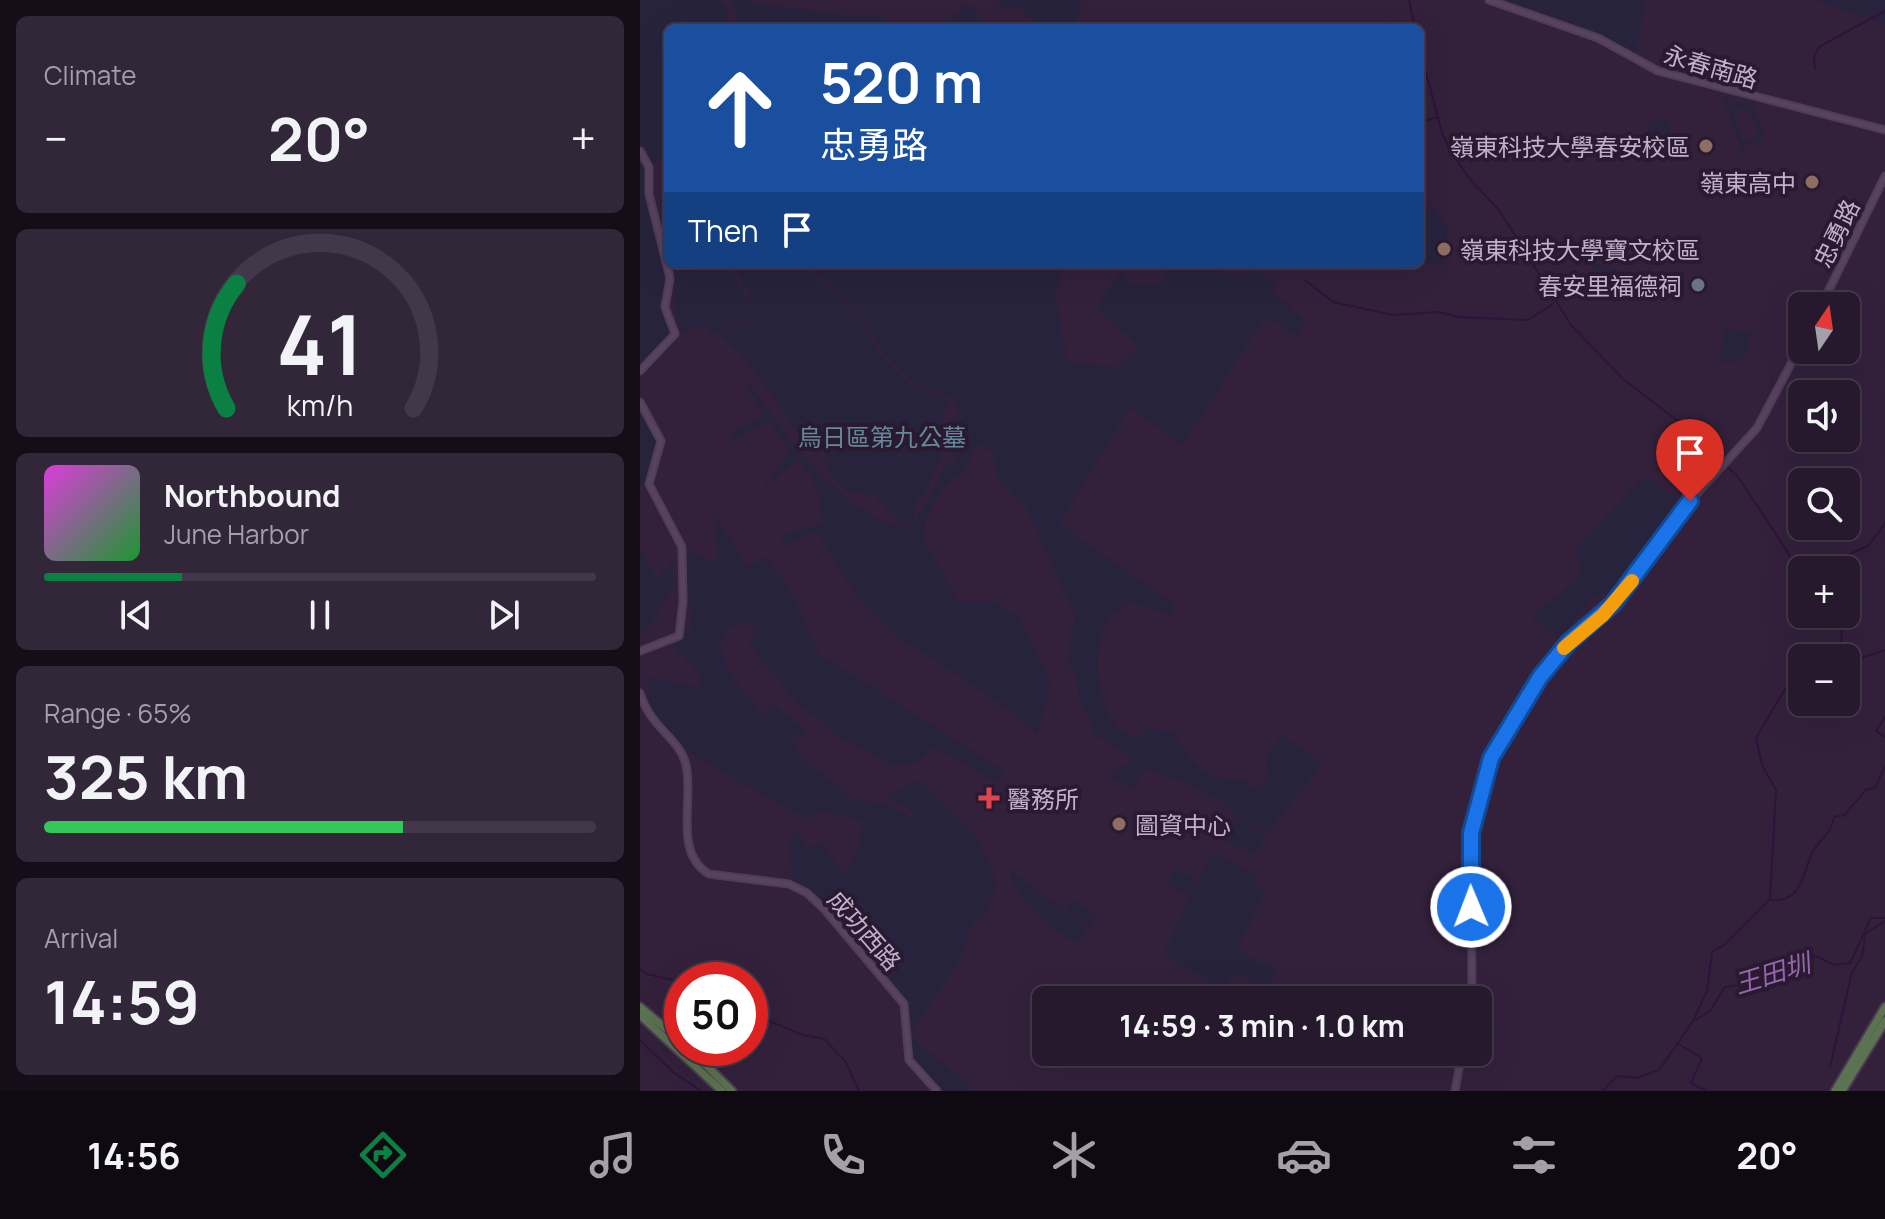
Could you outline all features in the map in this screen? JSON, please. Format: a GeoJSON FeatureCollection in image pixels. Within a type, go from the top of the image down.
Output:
{"type":"FeatureCollection","features":[{"type":"Feature","properties":{"kind":"highway"},"geometry":{"type":"LineString","coordinates":[[640,1007],[664,1027]]}},
{"type":"Feature","properties":{"kind":"highway"},"geometry":{"type":"LineString","coordinates":[[1835,1091],[1885,1007]]}},
{"type":"Feature","properties":{"kind":"highway"},"geometry":{"type":"LineString","coordinates":[[640,1015],[722,1091]]}},
{"type":"Feature","properties":{"kind":"highway"},"geometry":{"type":"LineString","coordinates":[[1842,1091],[1885,1021]]}},
{"type":"Feature","properties":{"kind":"highway"},"geometry":{"type":"LineString","coordinates":[[707,1066],[732,1091]]}},
{"type":"Feature","properties":{"kind":"street","name":"永春南路"},"geometry":{"type":"LineString","coordinates":[[1489,0],[1598,38],[1664,73],[1885,130]]}},
{"type":"Feature","properties":{"kind":"street"},"geometry":{"type":"LineString","coordinates":[[640,151],[649,167],[649,194],[664,254]]}},
{"type":"Feature","properties":{"kind":"street","name":"忠勇路"},"geometry":{"type":"LineString","coordinates":[[1828,292],[1885,176]]}},
{"type":"Feature","properties":{"kind":"street"},"geometry":{"type":"LineString","coordinates":[[640,371],[675,334],[665,307],[670,278],[668,268]]}},
{"type":"Feature","properties":{"kind":"street"},"geometry":{"type":"LineString","coordinates":[[1472,986],[1471,845],[1474,816],[1491,758],[1540,677],[1568,643],[1613,604],[1682,510],[1721,471],[1761,422],[1791,364]]}},
{"type":"Feature","properties":{"kind":"street"},"geometry":{"type":"LineString","coordinates":[[640,402],[661,441],[649,484],[682,547],[683,602],[679,636],[640,651]]}},
{"type":"Feature","properties":{"kind":"street","name":"成功西路"},"geometry":{"type":"LineString","coordinates":[[640,693],[650,719],[683,753],[691,800],[685,830],[699,866],[709,874],[789,884],[814,899],[867,956],[904,1004],[909,1060],[937,1091]]}},
{"type":"Feature","properties":{"kind":"street"},"geometry":{"type":"LineString","coordinates":[[1455,1091],[1459,1066]]}},
{"type":"Feature","properties":{"kind":"green space"},"geometry":{"type":"Polygon","coordinates":[[[640,0],[723,0],[732,24],[664,24],[664,155],[653,165],[640,137],[640,0]]]}},
{"type":"Feature","properties":{"kind":"green space"},"geometry":{"type":"Polygon","coordinates":[[[730,0],[753,0],[754,4],[856,16],[883,15],[888,24],[739,24],[730,0]]]}},
{"type":"Feature","properties":{"kind":"green space"},"geometry":{"type":"Polygon","coordinates":[[[994,0],[1082,0],[1076,24],[1036,24],[1017,6],[1004,9],[994,0]]]}},
{"type":"Feature","properties":{"kind":"green space"},"geometry":{"type":"Polygon","coordinates":[[[1504,0],[1647,0],[1635,54],[1586,28],[1504,0]]]}},
{"type":"Feature","properties":{"kind":"green space"},"geometry":{"type":"Polygon","coordinates":[[[1885,0],[1885,24],[1817,1],[1885,0]]]}},
{"type":"Feature","properties":{"kind":"green space"},"geometry":{"type":"Polygon","coordinates":[[[967,4],[986,24],[932,24],[950,17],[967,4]]]}},
{"type":"Feature","properties":{"kind":"green space"},"geometry":{"type":"Polygon","coordinates":[[[1728,96],[1731,107],[1740,101],[1754,107],[1764,133],[1760,142],[1744,146],[1745,150],[1741,151],[1723,97],[1728,96]],[[1742,107],[1734,115],[1742,139],[1752,142],[1758,133],[1750,111],[1742,107]]]}},
{"type":"Feature","properties":{"kind":"green space"},"geometry":{"type":"Polygon","coordinates":[[[1666,117],[1670,132],[1644,140],[1650,122],[1666,117]]]}},
{"type":"Feature","properties":{"kind":"green space"},"geometry":{"type":"Polygon","coordinates":[[[640,152],[647,169],[648,209],[667,277],[662,314],[672,337],[654,350],[640,366],[640,152]]]}},
{"type":"Feature","properties":{"kind":"green space"},"geometry":{"type":"Polygon","coordinates":[[[1424,207],[1432,207],[1447,226],[1445,265],[1424,263],[1424,207]]]}},
{"type":"Feature","properties":{"kind":"green space"},"geometry":{"type":"Polygon","coordinates":[[[1593,263],[1648,277],[1647,281],[1640,279],[1640,289],[1633,297],[1587,286],[1595,284],[1598,270],[1592,268],[1593,263]]]}},
{"type":"Feature","properties":{"kind":"green space","name":"烏日區第九公墓"},"geometry":{"type":"Polygon","coordinates":[[[731,268],[739,286],[759,311],[734,268],[806,268],[844,302],[884,359],[912,385],[948,401],[941,427],[942,455],[926,491],[916,502],[913,520],[903,524],[874,496],[850,492],[836,482],[826,464],[824,449],[797,431],[746,360],[720,335],[739,325],[771,330],[770,327],[743,322],[712,335],[704,325],[681,333],[673,306],[676,269],[731,268]]]}},
{"type":"Feature","properties":{"kind":"green space"},"geometry":{"type":"Polygon","coordinates":[[[812,268],[1063,268],[1055,295],[1068,362],[1119,367],[1138,346],[1096,307],[1120,272],[1133,285],[1165,283],[1164,268],[1217,268],[1229,276],[1255,271],[1275,283],[1274,293],[1305,320],[1297,337],[1266,316],[1182,445],[1130,408],[1059,524],[1175,604],[1172,616],[1130,602],[1106,622],[1098,652],[1100,689],[1105,707],[1124,732],[1138,736],[1146,728],[1174,732],[1185,753],[1200,769],[1220,778],[1245,779],[1250,789],[1268,779],[1266,761],[1281,734],[1323,764],[1268,832],[1234,816],[1222,802],[1200,790],[1149,769],[1142,773],[1134,789],[1110,777],[1113,769],[1129,764],[1131,756],[1094,735],[1081,703],[1076,675],[1068,662],[1075,615],[1026,507],[998,480],[993,454],[977,443],[966,468],[942,490],[927,517],[924,539],[958,601],[997,602],[1021,620],[1051,684],[1037,734],[998,702],[897,636],[860,601],[816,532],[782,548],[780,540],[787,533],[822,524],[819,497],[809,474],[797,460],[759,492],[790,451],[769,422],[730,442],[732,432],[763,415],[746,384],[749,383],[817,471],[860,508],[883,521],[908,528],[924,507],[947,462],[958,462],[945,445],[951,420],[960,411],[950,397],[914,383],[887,357],[846,301],[812,268]]]}},
{"type":"Feature","properties":{"kind":"green space"},"geometry":{"type":"Polygon","coordinates":[[[1725,328],[1752,333],[1744,360],[1724,364],[1719,360],[1725,328]]]}},
{"type":"Feature","properties":{"kind":"green space"},"geometry":{"type":"Polygon","coordinates":[[[640,410],[660,448],[640,491],[640,410]]]}},
{"type":"Feature","properties":{"kind":"green space"},"geometry":{"type":"Polygon","coordinates":[[[1648,477],[1679,500],[1678,509],[1614,595],[1603,594],[1592,598],[1560,640],[1531,618],[1581,574],[1576,549],[1639,480],[1648,477]]]}},
{"type":"Feature","properties":{"kind":"green space"},"geometry":{"type":"Polygon","coordinates":[[[715,515],[748,567],[766,557],[790,589],[818,653],[1005,771],[995,782],[934,747],[916,763],[892,765],[841,738],[796,702],[748,643],[757,632],[748,621],[732,626],[720,641],[727,668],[763,717],[773,703],[807,732],[792,740],[800,756],[852,799],[887,804],[917,821],[916,813],[887,797],[918,780],[976,835],[997,882],[986,913],[971,925],[960,960],[910,1035],[911,1010],[868,952],[844,932],[812,893],[793,882],[789,847],[794,830],[807,848],[821,843],[847,875],[863,830],[861,820],[818,812],[808,819],[794,813],[690,753],[655,721],[646,677],[701,687],[697,672],[671,644],[691,630],[685,547],[709,562],[718,558],[715,515]]]}},
{"type":"Feature","properties":{"kind":"green space"},"geometry":{"type":"Polygon","coordinates":[[[640,550],[657,577],[673,561],[673,589],[650,625],[640,633],[640,550]]]}},
{"type":"Feature","properties":{"kind":"green space"},"geometry":{"type":"Polygon","coordinates":[[[1235,820],[1266,833],[1256,855],[1225,841],[1235,820]]]}},
{"type":"Feature","properties":{"kind":"green space"},"geometry":{"type":"Polygon","coordinates":[[[1211,853],[1258,875],[1254,883],[1265,889],[1238,950],[1276,969],[1268,986],[1261,986],[1233,973],[1225,986],[1220,986],[1172,961],[1165,951],[1211,853]]]}},
{"type":"Feature","properties":{"kind":"green space"},"geometry":{"type":"Polygon","coordinates":[[[1174,868],[1196,878],[1188,895],[1166,885],[1174,868]]]}},
{"type":"Feature","properties":{"kind":"green space"},"geometry":{"type":"Polygon","coordinates":[[[1011,871],[1089,927],[1079,943],[1057,931],[1040,916],[1010,879],[1011,871]]]}},
{"type":"Feature","properties":{"kind":"green space"},"geometry":{"type":"Polygon","coordinates":[[[1073,900],[1097,917],[1091,926],[1067,908],[1073,900]]]}},
{"type":"Feature","properties":{"kind":"green space"},"geometry":{"type":"Polygon","coordinates":[[[910,1035],[965,1082],[970,1091],[942,1091],[922,1072],[913,1055],[910,1035]]]}},
{"type":"Feature","properties":{"kind":"waterway"},"geometry":{"type":"LineString","coordinates":[[1409,0],[1414,24]]}},
{"type":"Feature","properties":{"kind":"waterway"},"geometry":{"type":"LineString","coordinates":[[1815,69],[1814,57],[1819,47],[1885,11]]}},
{"type":"Feature","properties":{"kind":"waterway"},"geometry":{"type":"LineString","coordinates":[[1424,65],[1442,133],[1452,153],[1468,177],[1499,210],[1571,325],[1623,379],[1683,425],[1738,477],[1790,556]]}},
{"type":"Feature","properties":{"kind":"waterway"},"geometry":{"type":"LineString","coordinates":[[1424,121],[1438,117]]}},
{"type":"Feature","properties":{"kind":"waterway"},"geometry":{"type":"LineString","coordinates":[[1305,280],[1333,302],[1393,315],[1439,312],[1459,317],[1528,320],[1553,304]]}},
{"type":"Feature","properties":{"kind":"waterway"},"geometry":{"type":"LineString","coordinates":[[1845,556],[1868,546],[1885,523]]}},
{"type":"Feature","properties":{"kind":"waterway"},"geometry":{"type":"LineString","coordinates":[[1841,644],[1842,628]]}},
{"type":"Feature","properties":{"kind":"waterway"},"geometry":{"type":"LineString","coordinates":[[1860,658],[1885,650]]}},
{"type":"Feature","properties":{"kind":"waterway"},"geometry":{"type":"LineString","coordinates":[[1603,1091],[1617,1076],[1637,1078],[1659,1070],[1693,1021],[1707,991],[1712,952],[1724,945],[1770,899],[1776,790],[1762,765],[1756,738],[1788,684]]}},
{"type":"Feature","properties":{"kind":"waterway"},"geometry":{"type":"LineString","coordinates":[[1885,717],[1876,731],[1885,737]]}},
{"type":"Feature","properties":{"kind":"waterway"},"geometry":{"type":"LineString","coordinates":[[1771,900],[1781,900],[1795,892],[1812,853],[1830,829],[1834,817],[1845,815],[1865,790],[1875,788],[1885,766]]}},
{"type":"Feature","properties":{"kind":"waterway","name":"王田圳"},"geometry":{"type":"LineString","coordinates":[[1693,1021],[1709,1012],[1725,987],[1739,985],[1761,972],[1816,956],[1834,965],[1850,963],[1871,918],[1885,918]]}},
{"type":"Feature","properties":{"kind":"waterway"},"geometry":{"type":"LineString","coordinates":[[1830,1067],[1852,972],[1862,957],[1865,934],[1885,921]]}},
{"type":"Feature","properties":{"kind":"waterway"},"geometry":{"type":"LineString","coordinates":[[640,969],[664,978]]}},
{"type":"Feature","properties":{"kind":"waterway"},"geometry":{"type":"LineString","coordinates":[[768,1020],[803,1035],[824,1039],[846,1062],[859,1091]]}},
{"type":"Feature","properties":{"kind":"waterway","name":"王田圳"},"geometry":{"type":"LineString","coordinates":[[640,1040],[673,1072],[701,1091]]}},
{"type":"Feature","properties":{"kind":"waterway"},"geometry":{"type":"LineString","coordinates":[[1677,1043],[1702,1058],[1691,1083],[1706,1091]]}},
{"type":"Feature","properties":{"kind":"slow traffic"},"geometry":{"type":"LineString","coordinates":[[1564,648],[1603,615],[1632,581]]}},
{"type":"Feature","properties":{"kind":"place","name":"嶺東科技大學春安校區"},"geometry":{"type":"Point","coordinates":[1706,146]}},
{"type":"Feature","properties":{"kind":"place","name":"嶺東高中"},"geometry":{"type":"Point","coordinates":[1812,182]}},
{"type":"Feature","properties":{"kind":"place","name":"嶺東科技大學寶文校區"},"geometry":{"type":"Point","coordinates":[1444,249]}},
{"type":"Feature","properties":{"kind":"place","name":"春安里福德祠"},"geometry":{"type":"Point","coordinates":[1698,285]}},
{"type":"Feature","properties":{"kind":"place","name":"醫務所"},"geometry":{"type":"Point","coordinates":[989,798]}},
{"type":"Feature","properties":{"kind":"place","name":"圖資中心"},"geometry":{"type":"Point","coordinates":[1119,824]}},
{"type":"Feature","properties":{"kind":"route"},"geometry":{"type":"LineString","coordinates":[[1471,907],[1471,833],[1481,785],[1491,758],[1540,677],[1568,643],[1613,604],[1690,501]]}}]}
